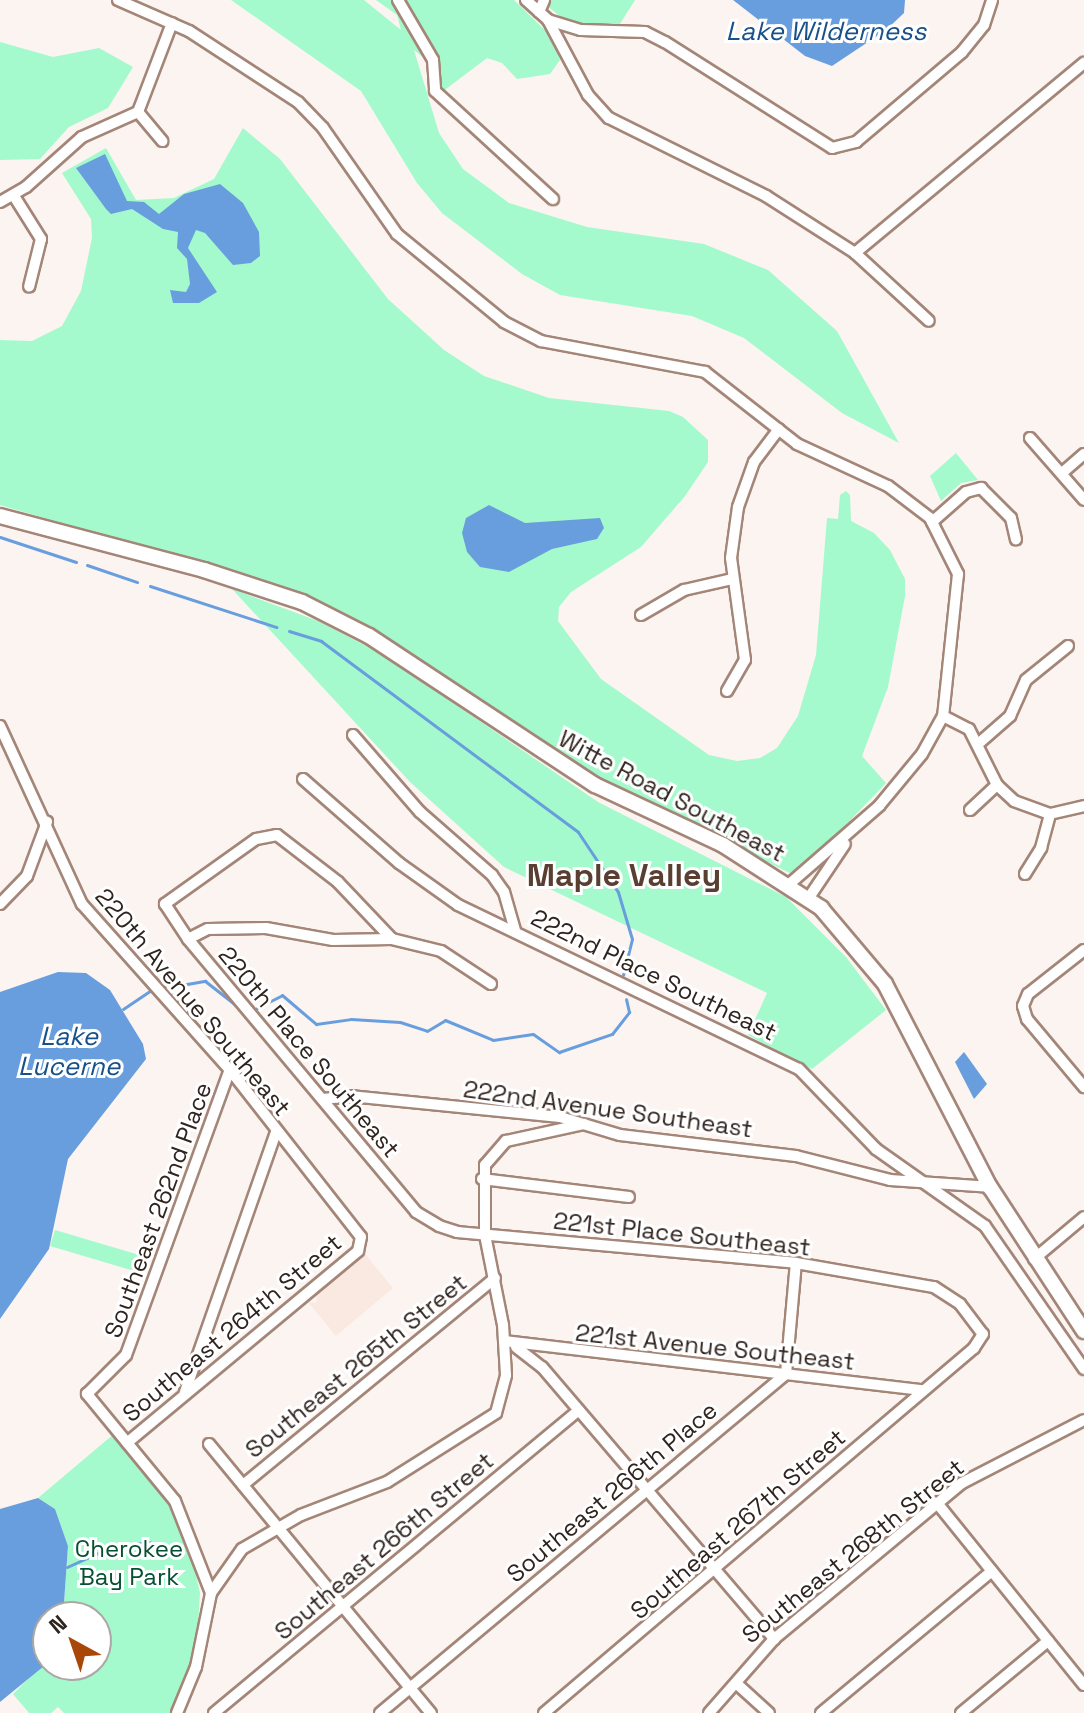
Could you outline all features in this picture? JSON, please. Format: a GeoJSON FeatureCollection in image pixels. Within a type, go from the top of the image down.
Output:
{"type":"FeatureCollection","features":[{"type":"Feature","properties":{"kind":"street"},"geometry":{"type":"LineString","coordinates":[[118,0],[172,23],[298,102],[323,128],[397,234],[504,322],[541,341],[686,365],[721,382],[818,456],[912,500],[932,522],[958,574],[943,716],[905,777],[850,836],[788,885]]}},
{"type":"Feature","properties":{"kind":"street"},"geometry":{"type":"LineString","coordinates":[[398,0],[433,60],[435,91],[553,199]]}},
{"type":"Feature","properties":{"kind":"street"},"geometry":{"type":"LineString","coordinates":[[526,0],[548,20],[588,95],[609,118],[742,182],[855,253],[929,321]]}},
{"type":"Feature","properties":{"kind":"street"},"geometry":{"type":"LineString","coordinates":[[539,12],[544,0]]}},
{"type":"Feature","properties":{"kind":"street"},"geometry":{"type":"LineString","coordinates":[[548,20],[581,30],[645,32],[817,143],[844,147],[874,129],[973,42],[992,0]]}},
{"type":"Feature","properties":{"kind":"street"},"geometry":{"type":"LineString","coordinates":[[0,202],[14,196],[82,137],[138,112],[172,23]]}},
{"type":"Feature","properties":{"kind":"street"},"geometry":{"type":"LineString","coordinates":[[855,253],[1084,63]]}},
{"type":"Feature","properties":{"kind":"street"},"geometry":{"type":"LineString","coordinates":[[138,112],[162,141]]}},
{"type":"Feature","properties":{"kind":"street"},"geometry":{"type":"LineString","coordinates":[[14,196],[41,239],[29,287]]}},
{"type":"Feature","properties":{"kind":"street"},"geometry":{"type":"LineString","coordinates":[[727,691],[745,660],[732,579],[733,535],[743,490],[754,462],[779,429]]}},
{"type":"Feature","properties":{"kind":"street"},"geometry":{"type":"LineString","coordinates":[[1030,438],[1084,500]]}},
{"type":"Feature","properties":{"kind":"street"},"geometry":{"type":"LineString","coordinates":[[1062,473],[1084,454]]}},
{"type":"Feature","properties":{"kind":"street"},"geometry":{"type":"LineString","coordinates":[[932,522],[966,492],[981,488],[1011,518],[1016,539]]}},
{"type":"Feature","properties":{"kind":"street","name":"Witte Road Southeast"},"geometry":{"type":"LineString","coordinates":[[0,516],[204,570],[302,602],[369,636],[595,785],[723,845],[808,899],[839,926],[885,984],[990,1187],[1034,1259],[1084,1331]]}},
{"type":"Feature","properties":{"kind":"street"},"geometry":{"type":"LineString","coordinates":[[641,615],[684,590],[732,579]]}},
{"type":"Feature","properties":{"kind":"street"},"geometry":{"type":"LineString","coordinates":[[978,744],[1010,716],[1026,680],[1068,646]]}},
{"type":"Feature","properties":{"kind":"street"},"geometry":{"type":"LineString","coordinates":[[943,716],[966,727],[978,744],[997,785],[1014,801],[1050,814],[1084,806]]}},
{"type":"Feature","properties":{"kind":"street","name":"220th Avenue Southeast"},"geometry":{"type":"LineString","coordinates":[[0,726],[47,822],[82,904],[230,1070],[357,1231],[361,1243]]}},
{"type":"Feature","properties":{"kind":"street"},"geometry":{"type":"LineString","coordinates":[[353,735],[420,812],[492,875],[504,892],[515,930]]}},
{"type":"Feature","properties":{"kind":"street","name":"222nd Place Southeast"},"geometry":{"type":"LineString","coordinates":[[303,779],[425,884],[458,905],[785,1060],[812,1080],[876,1149],[985,1226],[1084,1369]]}},
{"type":"Feature","properties":{"kind":"street"},"geometry":{"type":"LineString","coordinates":[[970,810],[997,785]]}},
{"type":"Feature","properties":{"kind":"street"},"geometry":{"type":"LineString","coordinates":[[1025,874],[1041,848],[1050,814]]}},
{"type":"Feature","properties":{"kind":"street"},"geometry":{"type":"LineString","coordinates":[[0,904],[27,876],[47,822]]}},
{"type":"Feature","properties":{"kind":"street","name":"220th Place Southeast"},"geometry":{"type":"LineString","coordinates":[[392,939],[338,882],[287,840],[270,834],[256,839],[165,904],[188,939],[428,1220]]}},
{"type":"Feature","properties":{"kind":"street"},"geometry":{"type":"LineString","coordinates":[[808,899],[850,836]]}},
{"type":"Feature","properties":{"kind":"street"},"geometry":{"type":"LineString","coordinates":[[188,939],[208,929],[266,928],[333,940],[392,939],[441,951],[491,984]]}},
{"type":"Feature","properties":{"kind":"street"},"geometry":{"type":"LineString","coordinates":[[1084,950],[1028,994],[1023,1006],[1027,1019],[1084,1087]]}},
{"type":"Feature","properties":{"kind":"street","name":"Southeast 262nd Place"},"geometry":{"type":"LineString","coordinates":[[127,1443],[87,1394],[113,1374],[126,1355],[230,1070]]}},
{"type":"Feature","properties":{"kind":"street","name":"222nd Avenue Southeast"},"geometry":{"type":"LineString","coordinates":[[323,1099],[350,1096],[560,1117],[620,1135],[796,1156],[932,1187]]}},
{"type":"Feature","properties":{"kind":"street"},"geometry":{"type":"LineString","coordinates":[[177,1713],[196,1667],[211,1593],[242,1549],[277,1527],[387,1482],[489,1419],[506,1387],[504,1341],[485,1235],[482,1179],[489,1156],[506,1141],[584,1124]]}},
{"type":"Feature","properties":{"kind":"street"},"geometry":{"type":"LineString","coordinates":[[184,1394],[276,1132]]}},
{"type":"Feature","properties":{"kind":"street"},"geometry":{"type":"LineString","coordinates":[[482,1179],[629,1197]]}},
{"type":"Feature","properties":{"kind":"street"},"geometry":{"type":"LineString","coordinates":[[932,1187],[990,1187]]}},
{"type":"Feature","properties":{"kind":"street"},"geometry":{"type":"LineString","coordinates":[[1034,1259],[1084,1217]]}},
{"type":"Feature","properties":{"kind":"street","name":"221st Place Southeast"},"geometry":{"type":"LineString","coordinates":[[428,1220],[448,1230],[485,1235],[796,1263],[934,1287]]}},
{"type":"Feature","properties":{"kind":"street","name":"Southeast 264th Street"},"geometry":{"type":"LineString","coordinates":[[127,1443],[358,1251],[361,1243]]}},
{"type":"Feature","properties":{"kind":"street"},"geometry":{"type":"LineString","coordinates":[[786,1374],[796,1263]]}},
{"type":"Feature","properties":{"kind":"street","name":"Southeast 265th Street"},"geometry":{"type":"LineString","coordinates":[[243,1485],[495,1278]]}},
{"type":"Feature","properties":{"kind":"street","name":"Southeast 267th Street"},"geometry":{"type":"LineString","coordinates":[[544,1713],[981,1341],[982,1328],[934,1287]]}},
{"type":"Feature","properties":{"kind":"street"},"geometry":{"type":"LineString","coordinates":[[504,1341],[542,1367],[774,1639]]}},
{"type":"Feature","properties":{"kind":"street","name":"221st Avenue Southeast"},"geometry":{"type":"LineString","coordinates":[[504,1341],[922,1390]]}},
{"type":"Feature","properties":{"kind":"street","name":"Southeast 266th Place"},"geometry":{"type":"LineString","coordinates":[[380,1713],[644,1489],[786,1374]]}},
{"type":"Feature","properties":{"kind":"street","name":"Southeast 266th Street"},"geometry":{"type":"LineString","coordinates":[[214,1713],[579,1410]]}},
{"type":"Feature","properties":{"kind":"street","name":"Southeast 268th Street"},"geometry":{"type":"LineString","coordinates":[[709,1713],[737,1684],[746,1665],[774,1639],[937,1503],[978,1473],[1084,1420]]}},
{"type":"Feature","properties":{"kind":"street"},"geometry":{"type":"LineString","coordinates":[[127,1443],[175,1501],[211,1593]]}},
{"type":"Feature","properties":{"kind":"street"},"geometry":{"type":"LineString","coordinates":[[209,1444],[431,1713]]}},
{"type":"Feature","properties":{"kind":"street"},"geometry":{"type":"LineString","coordinates":[[937,1503],[1084,1685]]}},
{"type":"Feature","properties":{"kind":"street"},"geometry":{"type":"LineString","coordinates":[[821,1713],[992,1571]]}},
{"type":"Feature","properties":{"kind":"street"},"geometry":{"type":"LineString","coordinates":[[961,1713],[1048,1641]]}},
{"type":"Feature","properties":{"kind":"street"},"geometry":{"type":"LineString","coordinates":[[737,1684],[769,1713]]}},
{"type":"Feature","properties":{"kind":"shaded area"},"geometry":{"type":"Polygon","coordinates":[[[365,1254],[393,1288],[336,1336],[308,1302],[316,1303],[317,1294],[365,1254]]]}},
{"type":"Feature","properties":{"kind":"green space"},"geometry":{"type":"Polygon","coordinates":[[[231,0],[364,0],[401,30],[397,15],[376,0],[514,0],[552,37],[560,60],[550,74],[517,79],[502,63],[487,58],[442,92],[438,58],[424,58],[414,50],[439,133],[463,169],[509,203],[587,227],[704,244],[768,270],[837,331],[899,443],[842,413],[744,338],[692,316],[560,295],[522,274],[442,213],[417,183],[361,91],[231,0]]]}},
{"type":"Feature","properties":{"kind":"green space"},"geometry":{"type":"Polygon","coordinates":[[[540,0],[635,0],[618,27],[596,28],[567,22],[540,0]]]}},
{"type":"Feature","properties":{"kind":"green space"},"geometry":{"type":"Polygon","coordinates":[[[0,42],[53,57],[99,48],[133,67],[108,108],[69,127],[40,159],[0,160],[0,42]]]}},
{"type":"Feature","properties":{"kind":"green space"},"geometry":{"type":"Polygon","coordinates":[[[243,128],[280,159],[388,299],[444,350],[484,376],[549,398],[669,411],[683,417],[708,440],[708,462],[685,496],[641,547],[571,592],[559,607],[558,621],[601,679],[709,755],[737,761],[760,758],[777,748],[798,716],[816,655],[827,518],[838,519],[840,495],[846,491],[850,495],[851,521],[874,533],[890,550],[905,579],[905,596],[888,687],[862,756],[886,783],[819,853],[790,873],[596,780],[356,621],[309,596],[0,505],[0,340],[32,341],[62,326],[81,291],[92,238],[91,219],[62,173],[106,148],[136,200],[174,198],[214,179],[243,128]]]}},
{"type":"Feature","properties":{"kind":"green space"},"geometry":{"type":"Polygon","coordinates":[[[956,453],[978,480],[961,483],[941,501],[930,476],[956,453]]]}},
{"type":"Feature","properties":{"kind":"green space"},"geometry":{"type":"Polygon","coordinates":[[[232,589],[318,621],[380,653],[598,802],[786,897],[846,957],[886,1010],[812,1069],[748,1035],[767,993],[504,867],[410,782],[232,589]]]}},
{"type":"Feature","properties":{"kind":"green space"},"geometry":{"type":"Polygon","coordinates":[[[55,1230],[146,1257],[141,1273],[50,1246],[55,1230]]]}},
{"type":"Feature","properties":{"kind":"green space","name":"Cherokee Bay Park"},"geometry":{"type":"Polygon","coordinates":[[[115,1433],[173,1501],[184,1523],[200,1593],[196,1659],[172,1713],[64,1713],[58,1707],[51,1713],[29,1713],[13,1694],[32,1675],[32,1681],[112,1681],[112,1601],[64,1601],[68,1546],[55,1509],[38,1498],[115,1433]]]}},
{"type":"Feature","properties":{"kind":"water","name":"Lake Wilderness"},"geometry":{"type":"Polygon","coordinates":[[[733,0],[905,0],[904,13],[886,30],[832,66],[805,56],[733,0]]]}},
{"type":"Feature","properties":{"kind":"water"},"geometry":{"type":"Polygon","coordinates":[[[105,154],[127,201],[144,202],[159,214],[184,194],[220,184],[243,203],[259,232],[260,256],[251,263],[233,265],[205,233],[196,230],[188,248],[217,292],[199,303],[173,303],[170,290],[186,292],[190,284],[187,259],[177,248],[178,232],[163,229],[132,209],[111,214],[106,209],[76,168],[105,154]]]}},
{"type":"Feature","properties":{"kind":"water"},"geometry":{"type":"Polygon","coordinates":[[[489,505],[525,523],[600,518],[604,528],[597,539],[552,549],[509,572],[480,567],[467,552],[462,533],[466,518],[489,505]]]}},
{"type":"Feature","properties":{"kind":"water","name":"Lake Lucerne"},"geometry":{"type":"Polygon","coordinates":[[[58,972],[86,973],[110,990],[143,1044],[146,1059],[68,1159],[49,1249],[0,1319],[0,992],[58,972]]]}},
{"type":"Feature","properties":{"kind":"water"},"geometry":{"type":"Polygon","coordinates":[[[964,1052],[987,1084],[974,1099],[955,1062],[964,1052]]]}},
{"type":"Feature","properties":{"kind":"water"},"geometry":{"type":"Polygon","coordinates":[[[38,1498],[55,1509],[68,1546],[64,1601],[32,1601],[32,1676],[0,1702],[0,1509],[38,1498]]]}},
{"type":"Feature","properties":{"kind":"waterway"},"geometry":{"type":"LineString","coordinates":[[0,537],[76,562]]}},
{"type":"Feature","properties":{"kind":"waterway"},"geometry":{"type":"LineString","coordinates":[[87,565],[137,582]]}},
{"type":"Feature","properties":{"kind":"waterway"},"geometry":{"type":"LineString","coordinates":[[150,586],[276,627]]}},
{"type":"Feature","properties":{"kind":"waterway"},"geometry":{"type":"LineString","coordinates":[[289,631],[321,641],[578,832],[618,892],[632,939],[623,975]]}},
{"type":"Feature","properties":{"kind":"waterway"},"geometry":{"type":"LineString","coordinates":[[170,987],[205,981],[237,1006]]}},
{"type":"Feature","properties":{"kind":"waterway"},"geometry":{"type":"LineString","coordinates":[[123,1009],[151,990]]}},
{"type":"Feature","properties":{"kind":"waterway"},"geometry":{"type":"LineString","coordinates":[[257,1008],[282,995],[316,1024],[351,1019],[400,1022],[427,1031],[445,1020],[493,1040],[533,1034],[559,1052],[612,1034],[629,1012],[626,999]]}},
{"type":"Feature","properties":{"kind":"waterway"},"geometry":{"type":"LineString","coordinates":[[67,1567],[113,1546],[150,1542]]}},
{"type":"Feature","properties":{"kind":"district","name":"Maple Valley"},"geometry":{"type":"Point","coordinates":[624,875]}}]}
